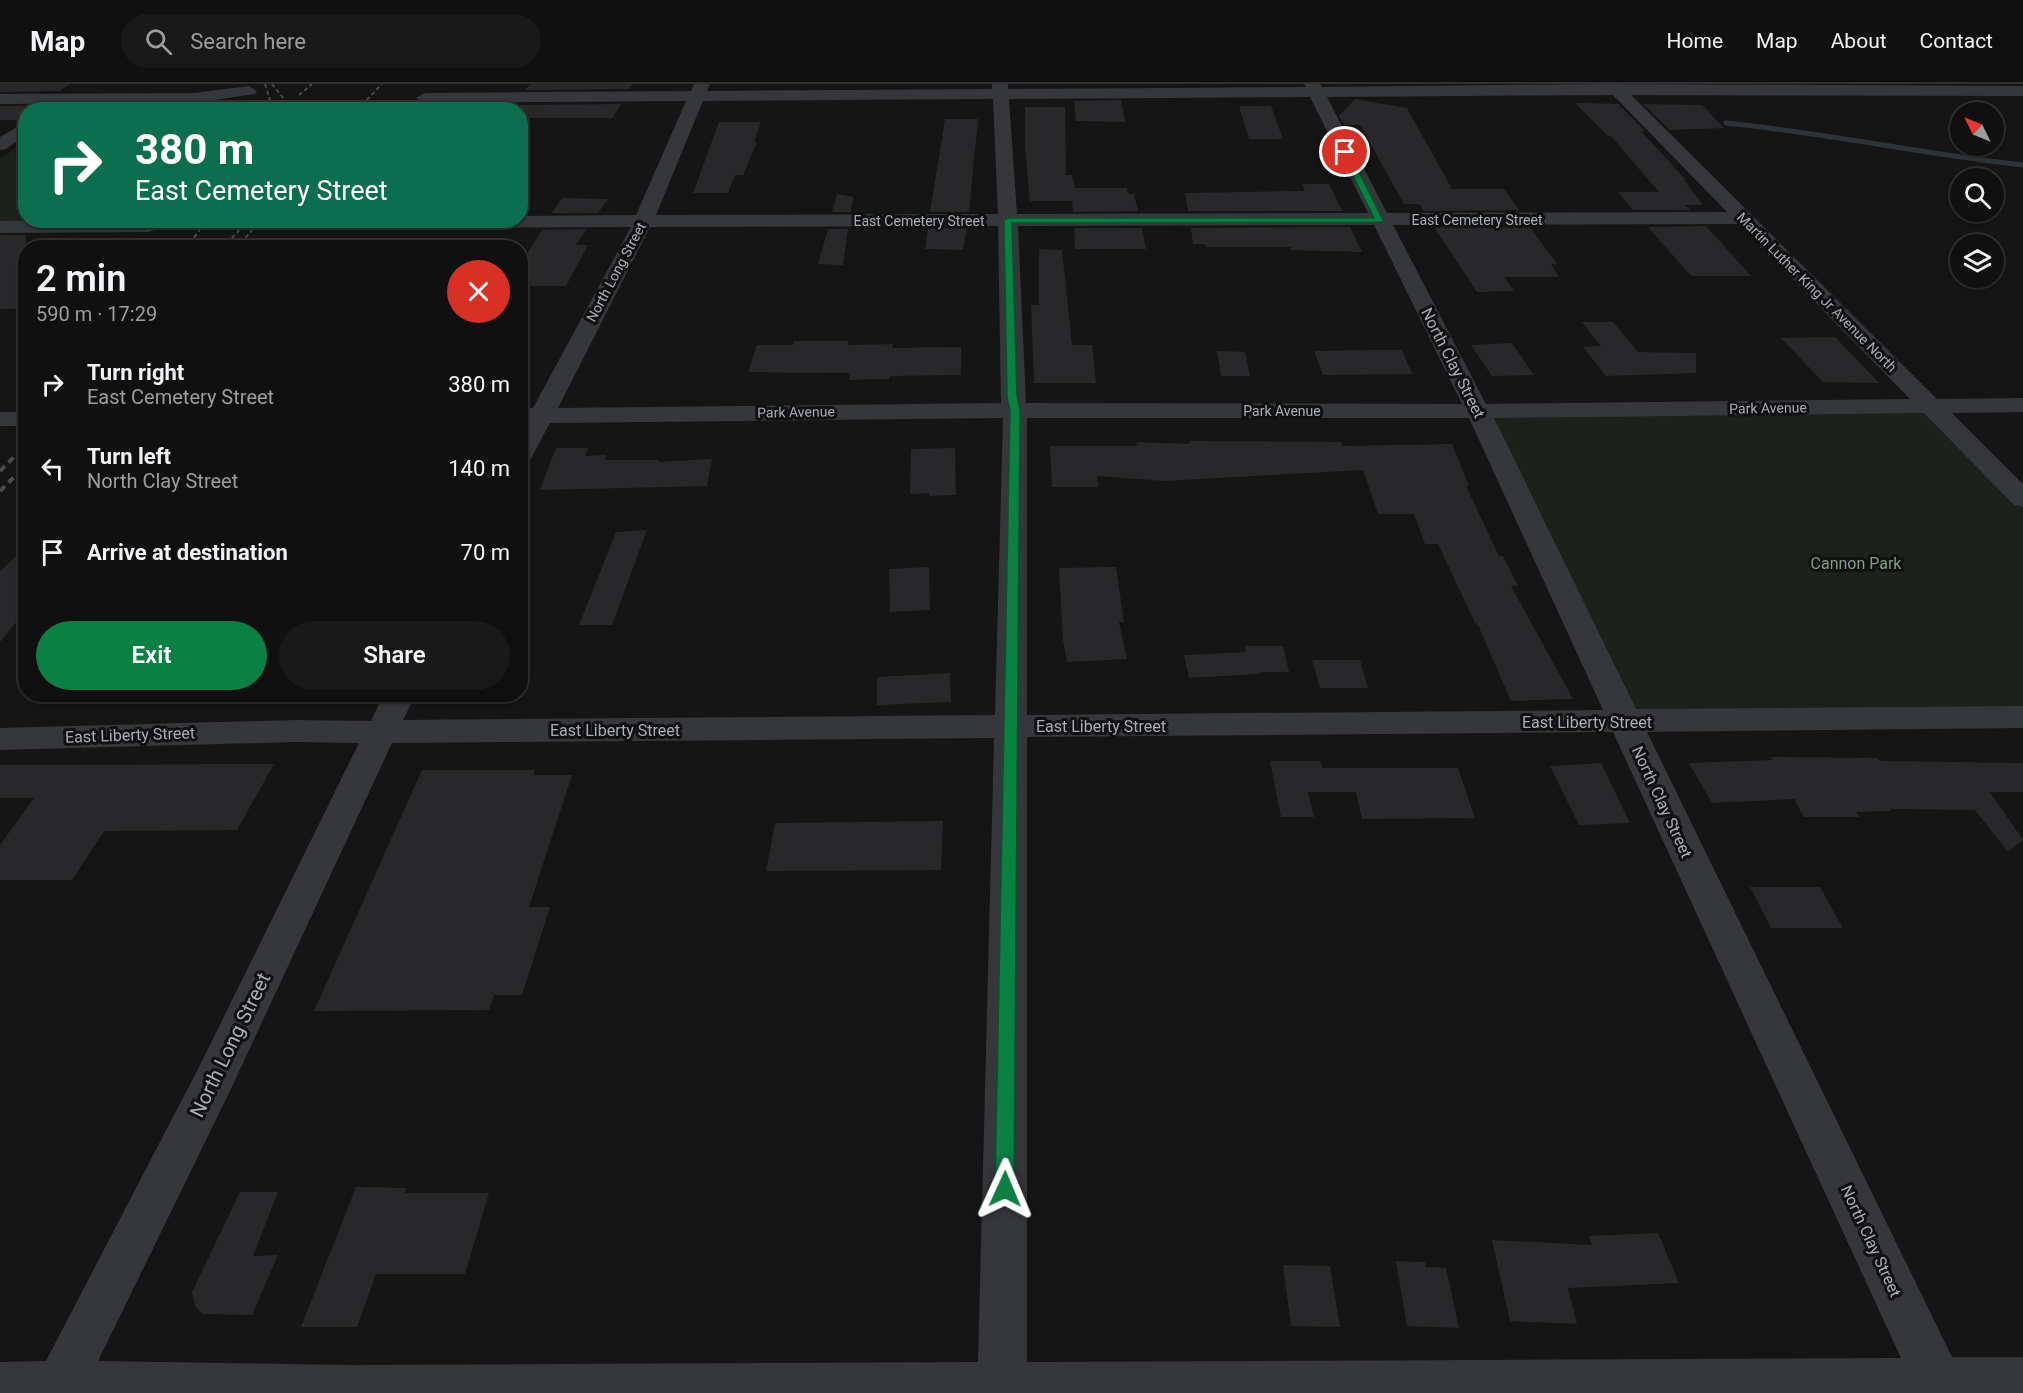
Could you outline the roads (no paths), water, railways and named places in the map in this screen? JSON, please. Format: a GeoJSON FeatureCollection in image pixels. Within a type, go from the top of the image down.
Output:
{"type":"FeatureCollection","features":[{"type":"Feature","properties":{"kind":"street"},"geometry":{"type":"LineString","coordinates":[[62,102],[89,84]]}},
{"type":"Feature","properties":{"kind":"street"},"geometry":{"type":"LineString","coordinates":[[420,102],[433,84]]}},
{"type":"Feature","properties":{"kind":"street"},"geometry":{"type":"LineString","coordinates":[[459,102],[699,90],[1615,87],[1920,88],[2023,91]]}},
{"type":"Feature","properties":{"kind":"street","name":"Martin Luther King Jr Avenue North"},"geometry":{"type":"LineString","coordinates":[[1615,87],[2023,499]]}},
{"type":"Feature","properties":{"kind":"street","name":"North Clay Street"},"geometry":{"type":"LineString","coordinates":[[1314,88],[1379,220],[1478,411],[1941,1389]]}},
{"type":"Feature","properties":{"kind":"street"},"geometry":{"type":"LineString","coordinates":[[1001,89],[1008,220],[1012,396],[1015,411],[1002,1390]]}},
{"type":"Feature","properties":{"kind":"street","name":"North Long Street"},"geometry":{"type":"LineString","coordinates":[[531,416],[643,222],[699,90]]}},
{"type":"Feature","properties":{"kind":"street"},"geometry":{"type":"LineString","coordinates":[[0,99],[194,98],[249,91]]}},
{"type":"Feature","properties":{"kind":"street"},"geometry":{"type":"LineString","coordinates":[[0,145],[18,133]]}},
{"type":"Feature","properties":{"kind":"street","name":"East Cemetery Street"},"geometry":{"type":"LineString","coordinates":[[528,222],[1744,218]]}},
{"type":"Feature","properties":{"kind":"street"},"geometry":{"type":"LineString","coordinates":[[0,227],[18,227]]}},
{"type":"Feature","properties":{"kind":"street","name":"Park Avenue"},"geometry":{"type":"LineString","coordinates":[[531,416],[880,410],[1478,411],[2023,405]]}},
{"type":"Feature","properties":{"kind":"street"},"geometry":{"type":"LineString","coordinates":[[0,419],[18,419]]}},
{"type":"Feature","properties":{"kind":"street","name":"North Long Street"},"geometry":{"type":"LineString","coordinates":[[58,1389],[219,1070],[396,702]]}},
{"type":"Feature","properties":{"kind":"street","name":"East Liberty Street"},"geometry":{"type":"LineString","coordinates":[[0,739],[296,731],[2023,717]]}},
{"type":"Feature","properties":{"kind":"street"},"geometry":{"type":"LineString","coordinates":[[0,1387],[353,1390],[1941,1389],[2023,1382]]}},
{"type":"Feature","properties":{"kind":"waterway"},"geometry":{"type":"LineString","coordinates":[[1726,123],[2023,165]]}},
{"type":"Feature","properties":{"kind":"railway"},"geometry":{"type":"LineString","coordinates":[[265,84],[271,102]]}},
{"type":"Feature","properties":{"kind":"railway"},"geometry":{"type":"LineString","coordinates":[[272,84],[285,102]]}},
{"type":"Feature","properties":{"kind":"railway"},"geometry":{"type":"LineString","coordinates":[[299,95],[312,84]]}},
{"type":"Feature","properties":{"kind":"railway"},"geometry":{"type":"LineString","coordinates":[[365,102],[382,84]]}},
{"type":"Feature","properties":{"kind":"railway"},"geometry":{"type":"LineString","coordinates":[[192,240],[201,228]]}},
{"type":"Feature","properties":{"kind":"railway"},"geometry":{"type":"LineString","coordinates":[[230,240],[241,228]]}},
{"type":"Feature","properties":{"kind":"railway"},"geometry":{"type":"LineString","coordinates":[[244,240],[254,228]]}},
{"type":"Feature","properties":{"kind":"railway"},"geometry":{"type":"LineString","coordinates":[[0,471],[18,453]]}},
{"type":"Feature","properties":{"kind":"railway"},"geometry":{"type":"LineString","coordinates":[[0,491],[18,473]]}},
{"type":"Feature","properties":{"kind":"park label","name":"Cannon Park"},"geometry":{"type":"Point","coordinates":[1856,563]}}]}
